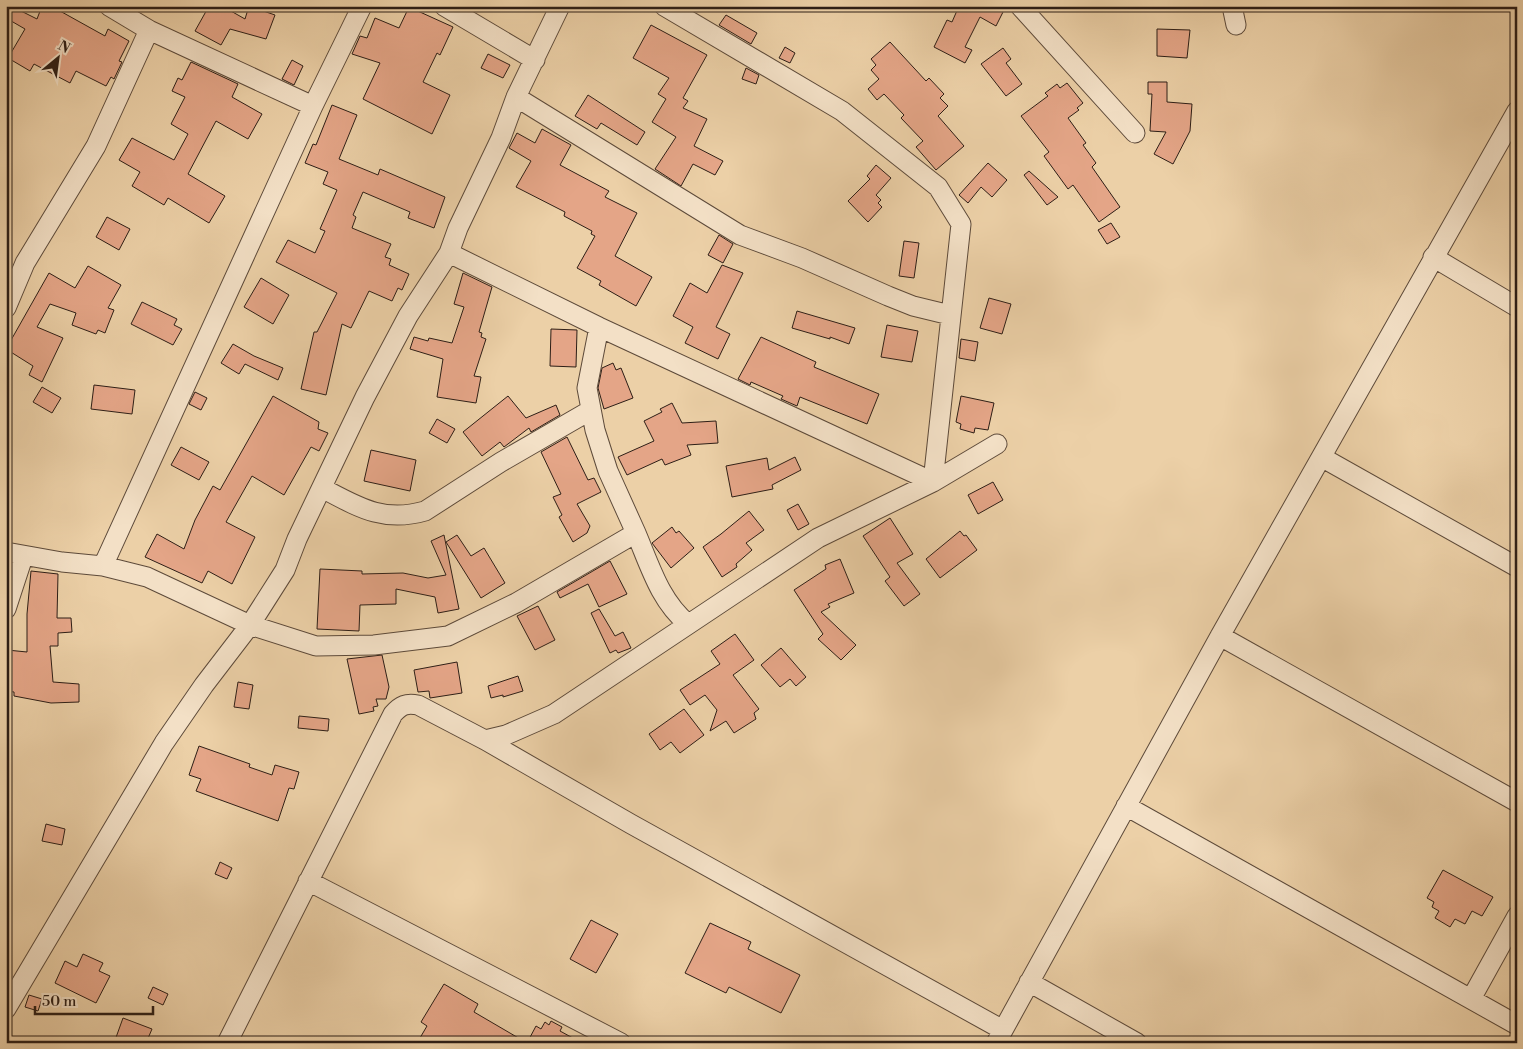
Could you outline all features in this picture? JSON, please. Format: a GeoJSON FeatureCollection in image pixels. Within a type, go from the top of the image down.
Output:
{"type":"FeatureCollection","features":[{"type":"Feature","properties":{"kind":"street"},"geometry":{"type":"LineString","coordinates":[[109,6],[150,30],[313,106]]}},
{"type":"Feature","properties":{"kind":"street"},"geometry":{"type":"LineString","coordinates":[[103,566],[313,106],[362,6]]}},
{"type":"Feature","properties":{"kind":"street"},"geometry":{"type":"LineString","coordinates":[[444,6],[535,60]]}},
{"type":"Feature","properties":{"kind":"street"},"geometry":{"type":"LineString","coordinates":[[6,1009],[164,743],[204,685],[250,625],[285,570],[297,539],[365,397],[408,316],[450,252],[458,228],[501,138],[516,97],[560,6]]}},
{"type":"Feature","properties":{"kind":"street"},"geometry":{"type":"LineString","coordinates":[[664,6],[842,111],[938,188],[961,224],[933,482]]}},
{"type":"Feature","properties":{"kind":"street"},"geometry":{"type":"LineString","coordinates":[[1020,6],[1135,133]]}},
{"type":"Feature","properties":{"kind":"street"},"geometry":{"type":"LineString","coordinates":[[1232,6],[1236,25]]}},
{"type":"Feature","properties":{"kind":"street"},"geometry":{"type":"LineString","coordinates":[[6,308],[25,263],[96,146],[150,30]]}},
{"type":"Feature","properties":{"kind":"street"},"geometry":{"type":"LineString","coordinates":[[516,97],[740,235],[802,258],[905,302],[950,315]]}},
{"type":"Feature","properties":{"kind":"street"},"geometry":{"type":"LineString","coordinates":[[227,1043],[393,714],[399,707],[408,703],[418,705],[486,740],[999,1036],[1220,636],[1517,111]]}},
{"type":"Feature","properties":{"kind":"street"},"geometry":{"type":"LineString","coordinates":[[450,252],[599,327],[933,482]]}},
{"type":"Feature","properties":{"kind":"street"},"geometry":{"type":"LineString","coordinates":[[1433,257],[1517,307]]}},
{"type":"Feature","properties":{"kind":"street"},"geometry":{"type":"LineString","coordinates":[[599,327],[587,388],[591,410],[608,471],[663,596],[678,616],[688,624]]}},
{"type":"Feature","properties":{"kind":"street"},"geometry":{"type":"LineString","coordinates":[[322,488],[361,509],[378,514],[414,514],[425,511],[501,462],[591,410]]}},
{"type":"Feature","properties":{"kind":"street"},"geometry":{"type":"LineString","coordinates":[[486,740],[506,735],[554,714],[818,538],[933,482],[997,444]]}},
{"type":"Feature","properties":{"kind":"street"},"geometry":{"type":"LineString","coordinates":[[1322,458],[1517,567]]}},
{"type":"Feature","properties":{"kind":"street"},"geometry":{"type":"LineString","coordinates":[[6,609],[15,554],[103,566],[163,584],[250,625],[316,646],[374,645],[448,636],[516,603],[636,533]]}},
{"type":"Feature","properties":{"kind":"street"},"geometry":{"type":"LineString","coordinates":[[1220,636],[1517,802]]}},
{"type":"Feature","properties":{"kind":"street"},"geometry":{"type":"LineString","coordinates":[[1126,806],[1517,1025]]}},
{"type":"Feature","properties":{"kind":"street"},"geometry":{"type":"LineString","coordinates":[[308,881],[621,1043]]}},
{"type":"Feature","properties":{"kind":"street"},"geometry":{"type":"LineString","coordinates":[[1471,999],[1517,916]]}},
{"type":"Feature","properties":{"kind":"street"},"geometry":{"type":"LineString","coordinates":[[1029,982],[1137,1043]]}},
{"type":"Feature","properties":{"kind":"building"},"geometry":{"type":"Polygon","coordinates":[[[6,6],[11,6],[37,19],[42,6],[51,6],[105,36],[108,29],[129,41],[119,61],[122,62],[114,79],[111,77],[106,86],[76,71],[70,83],[34,64],[30,71],[8,58],[25,29],[6,18],[6,6]]]}},
{"type":"Feature","properties":{"kind":"building"},"geometry":{"type":"Polygon","coordinates":[[[209,6],[222,6],[245,19],[249,6],[275,15],[266,39],[230,29],[221,45],[195,31],[209,6]]]}},
{"type":"Feature","properties":{"kind":"building"},"geometry":{"type":"Polygon","coordinates":[[[959,6],[1006,6],[996,26],[980,17],[965,47],[972,50],[965,63],[934,47],[947,20],[952,22],[959,6]]]}},
{"type":"Feature","properties":{"kind":"building"},"geometry":{"type":"Polygon","coordinates":[[[409,7],[453,27],[440,55],[437,53],[423,82],[450,95],[432,134],[363,99],[380,63],[352,54],[360,36],[367,38],[375,18],[399,28],[409,7]]]}},
{"type":"Feature","properties":{"kind":"building"},"geometry":{"type":"Polygon","coordinates":[[[726,15],[757,33],[751,44],[719,25],[726,15]]]}},
{"type":"Feature","properties":{"kind":"building"},"geometry":{"type":"Polygon","coordinates":[[[651,25],[707,55],[683,98],[688,101],[683,108],[707,119],[694,146],[723,161],[715,175],[693,164],[681,186],[655,169],[676,137],[652,122],[666,99],[658,94],[669,78],[633,58],[651,25]]]}},
{"type":"Feature","properties":{"kind":"building"},"geometry":{"type":"Polygon","coordinates":[[[1157,29],[1190,30],[1187,58],[1157,56],[1157,29]]]}},
{"type":"Feature","properties":{"kind":"building"},"geometry":{"type":"Polygon","coordinates":[[[890,42],[926,81],[929,78],[944,94],[940,98],[948,106],[938,116],[964,146],[936,170],[916,147],[923,141],[901,118],[904,115],[884,94],[877,100],[868,89],[879,79],[871,70],[876,65],[871,59],[890,42]]]}},
{"type":"Feature","properties":{"kind":"building"},"geometry":{"type":"Polygon","coordinates":[[[785,47],[795,53],[790,63],[779,58],[785,47]]]}},
{"type":"Feature","properties":{"kind":"building"},"geometry":{"type":"Polygon","coordinates":[[[1003,48],[1011,59],[1006,63],[1022,84],[1006,96],[981,64],[1003,48]]]}},
{"type":"Feature","properties":{"kind":"building"},"geometry":{"type":"Polygon","coordinates":[[[488,54],[510,65],[503,78],[481,68],[488,54]]]}},
{"type":"Feature","properties":{"kind":"building"},"geometry":{"type":"Polygon","coordinates":[[[292,60],[303,66],[294,85],[282,79],[292,60]]]}},
{"type":"Feature","properties":{"kind":"building"},"geometry":{"type":"Polygon","coordinates":[[[191,62],[238,84],[232,97],[262,114],[248,139],[216,121],[188,174],[225,196],[209,223],[168,198],[164,205],[132,186],[140,172],[119,160],[132,138],[174,160],[188,134],[171,124],[185,97],[172,91],[178,78],[182,80],[191,62]]]}},
{"type":"Feature","properties":{"kind":"building"},"geometry":{"type":"Polygon","coordinates":[[[746,68],[759,75],[756,84],[742,79],[746,68]]]}},
{"type":"Feature","properties":{"kind":"building"},"geometry":{"type":"Polygon","coordinates":[[[1148,82],[1167,82],[1167,102],[1192,104],[1190,131],[1173,164],[1154,154],[1166,132],[1150,131],[1152,94],[1148,94],[1148,82]]]}},
{"type":"Feature","properties":{"kind":"building"},"geometry":{"type":"Polygon","coordinates":[[[1067,83],[1083,103],[1077,108],[1079,110],[1068,118],[1086,143],[1083,145],[1096,163],[1092,167],[1120,207],[1099,222],[1073,185],[1068,189],[1044,156],[1049,152],[1021,116],[1048,96],[1045,93],[1057,84],[1060,88],[1067,83]]]}},
{"type":"Feature","properties":{"kind":"building"},"geometry":{"type":"Polygon","coordinates":[[[588,95],[645,132],[637,145],[601,123],[597,129],[575,116],[588,95]]]}},
{"type":"Feature","properties":{"kind":"building"},"geometry":{"type":"Polygon","coordinates":[[[332,105],[357,115],[339,159],[378,175],[380,169],[445,197],[434,228],[408,218],[410,212],[363,192],[353,215],[356,217],[352,228],[391,244],[385,257],[391,259],[389,265],[409,274],[402,290],[398,288],[392,301],[369,291],[351,328],[342,324],[326,395],[301,389],[314,332],[317,332],[337,293],[276,262],[288,240],[315,253],[325,231],[320,229],[337,190],[323,184],[328,172],[305,163],[313,144],[316,145],[332,105]]]}},
{"type":"Feature","properties":{"kind":"building"},"geometry":{"type":"Polygon","coordinates":[[[542,129],[571,145],[560,165],[609,191],[605,197],[637,213],[615,256],[652,277],[636,306],[599,285],[601,281],[577,268],[595,236],[591,234],[592,231],[564,216],[565,212],[516,187],[531,161],[509,148],[517,133],[535,143],[542,129]]]}},
{"type":"Feature","properties":{"kind":"building"},"geometry":{"type":"Polygon","coordinates":[[[988,163],[1007,180],[992,197],[981,187],[968,203],[959,195],[988,163]]]}},
{"type":"Feature","properties":{"kind":"building"},"geometry":{"type":"Polygon","coordinates":[[[876,165],[891,178],[876,195],[881,200],[878,203],[882,207],[868,222],[848,201],[870,179],[867,176],[876,165]]]}},
{"type":"Feature","properties":{"kind":"building"},"geometry":{"type":"Polygon","coordinates":[[[1029,171],[1058,197],[1047,205],[1024,175],[1029,171]]]}},
{"type":"Feature","properties":{"kind":"building"},"geometry":{"type":"Polygon","coordinates":[[[107,217],[130,229],[119,250],[96,237],[107,217]]]}},
{"type":"Feature","properties":{"kind":"building"},"geometry":{"type":"Polygon","coordinates":[[[1111,223],[1120,237],[1107,244],[1098,230],[1111,223]]]}},
{"type":"Feature","properties":{"kind":"building"},"geometry":{"type":"Polygon","coordinates":[[[719,235],[733,244],[723,263],[708,255],[719,235]]]}},
{"type":"Feature","properties":{"kind":"building"},"geometry":{"type":"Polygon","coordinates":[[[904,241],[919,243],[914,278],[899,276],[904,241]]]}},
{"type":"Feature","properties":{"kind":"building"},"geometry":{"type":"Polygon","coordinates":[[[722,265],[743,273],[716,327],[730,334],[718,359],[685,343],[693,327],[673,316],[690,283],[707,293],[722,265]]]}},
{"type":"Feature","properties":{"kind":"building"},"geometry":{"type":"Polygon","coordinates":[[[88,266],[121,285],[108,308],[114,310],[105,333],[98,330],[96,334],[72,325],[76,313],[50,304],[37,327],[63,338],[42,382],[29,375],[33,366],[6,349],[49,273],[75,288],[88,266]]]}},
{"type":"Feature","properties":{"kind":"building"},"geometry":{"type":"Polygon","coordinates":[[[463,273],[492,287],[479,332],[482,333],[481,337],[486,339],[474,376],[481,377],[476,403],[437,397],[443,359],[410,349],[414,337],[428,341],[429,338],[452,343],[464,307],[454,304],[463,273]]]}},
{"type":"Feature","properties":{"kind":"building"},"geometry":{"type":"Polygon","coordinates":[[[261,278],[289,295],[273,324],[244,307],[261,278]]]}},
{"type":"Feature","properties":{"kind":"building"},"geometry":{"type":"Polygon","coordinates":[[[989,298],[1011,304],[1002,334],[980,328],[989,298]]]}},
{"type":"Feature","properties":{"kind":"building"},"geometry":{"type":"Polygon","coordinates":[[[142,302],[177,319],[174,325],[182,329],[173,345],[131,324],[142,302]]]}},
{"type":"Feature","properties":{"kind":"building"},"geometry":{"type":"Polygon","coordinates":[[[797,311],[855,328],[849,344],[830,337],[830,339],[792,328],[797,311]]]}},
{"type":"Feature","properties":{"kind":"building"},"geometry":{"type":"Polygon","coordinates":[[[887,325],[918,331],[912,362],[881,357],[887,325]]]}},
{"type":"Feature","properties":{"kind":"building"},"geometry":{"type":"Polygon","coordinates":[[[551,329],[577,330],[576,367],[550,366],[551,329]]]}},
{"type":"Feature","properties":{"kind":"building"},"geometry":{"type":"Polygon","coordinates":[[[761,337],[816,362],[814,367],[879,394],[867,424],[800,397],[797,406],[781,399],[783,396],[751,382],[750,385],[738,379],[761,337]]]}},
{"type":"Feature","properties":{"kind":"building"},"geometry":{"type":"Polygon","coordinates":[[[961,339],[978,342],[975,361],[959,358],[961,339]]]}},
{"type":"Feature","properties":{"kind":"building"},"geometry":{"type":"Polygon","coordinates":[[[233,344],[254,356],[283,368],[278,380],[245,364],[239,374],[221,363],[233,344]]]}},
{"type":"Feature","properties":{"kind":"building"},"geometry":{"type":"Polygon","coordinates":[[[613,363],[616,370],[621,368],[633,398],[604,409],[598,388],[602,368],[613,363]]]}},
{"type":"Feature","properties":{"kind":"building"},"geometry":{"type":"Polygon","coordinates":[[[94,385],[135,390],[132,414],[91,409],[94,385]]]}},
{"type":"Feature","properties":{"kind":"building"},"geometry":{"type":"Polygon","coordinates":[[[42,387],[61,398],[52,413],[33,402],[42,387]]]}},
{"type":"Feature","properties":{"kind":"building"},"geometry":{"type":"Polygon","coordinates":[[[195,392],[207,398],[201,410],[189,404],[195,392]]]}},
{"type":"Feature","properties":{"kind":"building"},"geometry":{"type":"Polygon","coordinates":[[[273,396],[319,422],[318,429],[328,433],[319,451],[311,447],[284,495],[252,476],[226,522],[255,537],[232,584],[208,571],[202,583],[145,557],[157,534],[184,549],[195,520],[213,486],[220,490],[273,396]]]}},
{"type":"Feature","properties":{"kind":"building"},"geometry":{"type":"Polygon","coordinates":[[[508,396],[526,418],[556,405],[560,415],[531,432],[529,428],[504,447],[500,442],[482,456],[463,432],[508,396]]]}},
{"type":"Feature","properties":{"kind":"building"},"geometry":{"type":"Polygon","coordinates":[[[961,396],[994,403],[988,430],[975,428],[974,433],[960,429],[961,424],[956,422],[961,396]]]}},
{"type":"Feature","properties":{"kind":"building"},"geometry":{"type":"Polygon","coordinates":[[[672,403],[682,423],[716,421],[718,443],[687,445],[691,455],[665,465],[662,459],[627,475],[618,457],[654,441],[644,421],[662,412],[660,409],[672,403]]]}},
{"type":"Feature","properties":{"kind":"building"},"geometry":{"type":"Polygon","coordinates":[[[437,419],[455,429],[447,443],[429,433],[437,419]]]}},
{"type":"Feature","properties":{"kind":"building"},"geometry":{"type":"Polygon","coordinates":[[[567,437],[588,480],[594,478],[601,492],[577,504],[590,526],[587,533],[573,542],[559,517],[562,515],[553,497],[561,494],[541,452],[567,437]]]}},
{"type":"Feature","properties":{"kind":"building"},"geometry":{"type":"Polygon","coordinates":[[[181,447],[209,462],[199,480],[171,465],[181,447]]]}},
{"type":"Feature","properties":{"kind":"building"},"geometry":{"type":"Polygon","coordinates":[[[371,450],[416,460],[410,491],[364,481],[371,450]]]}},
{"type":"Feature","properties":{"kind":"building"},"geometry":{"type":"Polygon","coordinates":[[[795,457],[801,470],[772,485],[773,489],[732,497],[726,466],[767,458],[769,470],[795,457]]]}},
{"type":"Feature","properties":{"kind":"building"},"geometry":{"type":"Polygon","coordinates":[[[993,482],[1003,500],[978,514],[968,495],[993,482]]]}},
{"type":"Feature","properties":{"kind":"building"},"geometry":{"type":"Polygon","coordinates":[[[798,504],[809,524],[798,530],[787,510],[798,504]]]}},
{"type":"Feature","properties":{"kind":"building"},"geometry":{"type":"Polygon","coordinates":[[[749,511],[764,530],[746,543],[752,550],[736,564],[737,567],[722,577],[703,547],[749,511]]]}},
{"type":"Feature","properties":{"kind":"building"},"geometry":{"type":"Polygon","coordinates":[[[890,518],[913,554],[897,563],[920,594],[904,606],[885,581],[890,577],[863,536],[890,518]]]}},
{"type":"Feature","properties":{"kind":"building"},"geometry":{"type":"Polygon","coordinates":[[[672,527],[676,533],[679,531],[694,548],[671,568],[652,543],[672,527]]]}},
{"type":"Feature","properties":{"kind":"building"},"geometry":{"type":"Polygon","coordinates":[[[960,531],[964,536],[966,535],[977,550],[940,578],[926,559],[960,531]]]}},
{"type":"Feature","properties":{"kind":"building"},"geometry":{"type":"Polygon","coordinates":[[[444,535],[459,609],[438,613],[435,597],[396,589],[396,604],[360,605],[359,631],[317,629],[320,569],[362,571],[362,574],[403,573],[428,578],[446,575],[431,541],[444,535]]]}},
{"type":"Feature","properties":{"kind":"building"},"geometry":{"type":"Polygon","coordinates":[[[457,535],[471,556],[484,548],[505,583],[481,598],[446,542],[457,535]]]}},
{"type":"Feature","properties":{"kind":"building"},"geometry":{"type":"Polygon","coordinates":[[[840,559],[854,593],[828,604],[830,607],[821,612],[856,645],[841,660],[818,639],[823,634],[794,590],[826,569],[825,565],[840,559]]]}},
{"type":"Feature","properties":{"kind":"building"},"geometry":{"type":"Polygon","coordinates":[[[610,561],[627,594],[599,607],[588,584],[560,598],[557,592],[610,561]]]}},
{"type":"Feature","properties":{"kind":"building"},"geometry":{"type":"Polygon","coordinates":[[[31,571],[58,574],[57,618],[71,618],[72,632],[58,633],[58,646],[50,646],[53,682],[79,684],[79,702],[51,703],[14,696],[14,692],[6,691],[7,650],[27,652],[27,614],[31,571]]]}},
{"type":"Feature","properties":{"kind":"building"},"geometry":{"type":"Polygon","coordinates":[[[538,606],[555,640],[535,650],[517,616],[538,606]]]}},
{"type":"Feature","properties":{"kind":"building"},"geometry":{"type":"Polygon","coordinates":[[[599,609],[615,636],[623,632],[631,648],[618,653],[616,650],[610,653],[591,613],[599,609]]]}},
{"type":"Feature","properties":{"kind":"building"},"geometry":{"type":"Polygon","coordinates":[[[735,634],[754,660],[733,675],[759,709],[754,713],[756,719],[734,733],[726,721],[710,731],[717,710],[705,695],[690,705],[680,690],[720,664],[711,651],[735,634]]]}},
{"type":"Feature","properties":{"kind":"building"},"geometry":{"type":"Polygon","coordinates":[[[781,648],[806,677],[796,686],[790,679],[780,687],[761,665],[781,648]]]}},
{"type":"Feature","properties":{"kind":"building"},"geometry":{"type":"Polygon","coordinates":[[[382,655],[389,687],[386,699],[376,699],[378,706],[373,707],[374,711],[359,714],[347,659],[382,655]]]}},
{"type":"Feature","properties":{"kind":"building"},"geometry":{"type":"Polygon","coordinates":[[[457,662],[462,693],[430,698],[429,691],[418,692],[414,670],[457,662]]]}},
{"type":"Feature","properties":{"kind":"building"},"geometry":{"type":"Polygon","coordinates":[[[518,676],[523,691],[503,697],[503,695],[491,698],[488,686],[518,676]]]}},
{"type":"Feature","properties":{"kind":"building"},"geometry":{"type":"Polygon","coordinates":[[[238,682],[253,685],[249,709],[234,707],[238,682]]]}},
{"type":"Feature","properties":{"kind":"building"},"geometry":{"type":"Polygon","coordinates":[[[684,709],[704,735],[680,753],[671,742],[660,750],[649,734],[684,709]]]}},
{"type":"Feature","properties":{"kind":"building"},"geometry":{"type":"Polygon","coordinates":[[[299,716],[329,719],[328,731],[298,728],[299,716]]]}},
{"type":"Feature","properties":{"kind":"building"},"geometry":{"type":"Polygon","coordinates":[[[199,746],[250,764],[249,767],[272,775],[275,765],[299,772],[294,789],[289,788],[278,821],[196,791],[201,779],[189,775],[199,746]]]}},
{"type":"Feature","properties":{"kind":"building"},"geometry":{"type":"Polygon","coordinates":[[[46,824],[65,829],[62,845],[42,841],[46,824]]]}},
{"type":"Feature","properties":{"kind":"building"},"geometry":{"type":"Polygon","coordinates":[[[220,862],[232,868],[227,879],[215,874],[220,862]]]}},
{"type":"Feature","properties":{"kind":"building"},"geometry":{"type":"Polygon","coordinates":[[[1443,870],[1493,897],[1482,916],[1472,911],[1465,924],[1455,919],[1450,927],[1435,918],[1439,911],[1432,907],[1434,902],[1427,898],[1443,870]]]}},
{"type":"Feature","properties":{"kind":"building"},"geometry":{"type":"Polygon","coordinates":[[[591,920],[618,934],[596,973],[570,959],[591,920]]]}},
{"type":"Feature","properties":{"kind":"building"},"geometry":{"type":"Polygon","coordinates":[[[710,923],[751,942],[748,949],[800,975],[781,1013],[729,987],[726,993],[685,973],[710,923]]]}},
{"type":"Feature","properties":{"kind":"building"},"geometry":{"type":"Polygon","coordinates":[[[83,954],[103,963],[99,971],[110,976],[96,1003],[55,983],[65,961],[77,967],[83,954]]]}},
{"type":"Feature","properties":{"kind":"building"},"geometry":{"type":"Polygon","coordinates":[[[444,984],[478,1004],[474,1012],[527,1043],[417,1043],[427,1026],[421,1022],[444,984]]]}},
{"type":"Feature","properties":{"kind":"building"},"geometry":{"type":"Polygon","coordinates":[[[153,987],[168,994],[163,1005],[148,998],[153,987]]]}},
{"type":"Feature","properties":{"kind":"building"},"geometry":{"type":"Polygon","coordinates":[[[29,995],[42,999],[38,1011],[25,1007],[29,995]]]}},
{"type":"Feature","properties":{"kind":"building"},"geometry":{"type":"Polygon","coordinates":[[[123,1018],[152,1029],[146,1043],[114,1043],[123,1018]]]}},
{"type":"Feature","properties":{"kind":"building"},"geometry":{"type":"Polygon","coordinates":[[[551,1021],[562,1027],[560,1031],[582,1043],[527,1043],[536,1026],[541,1029],[545,1022],[549,1025],[551,1021]]]}}]}
